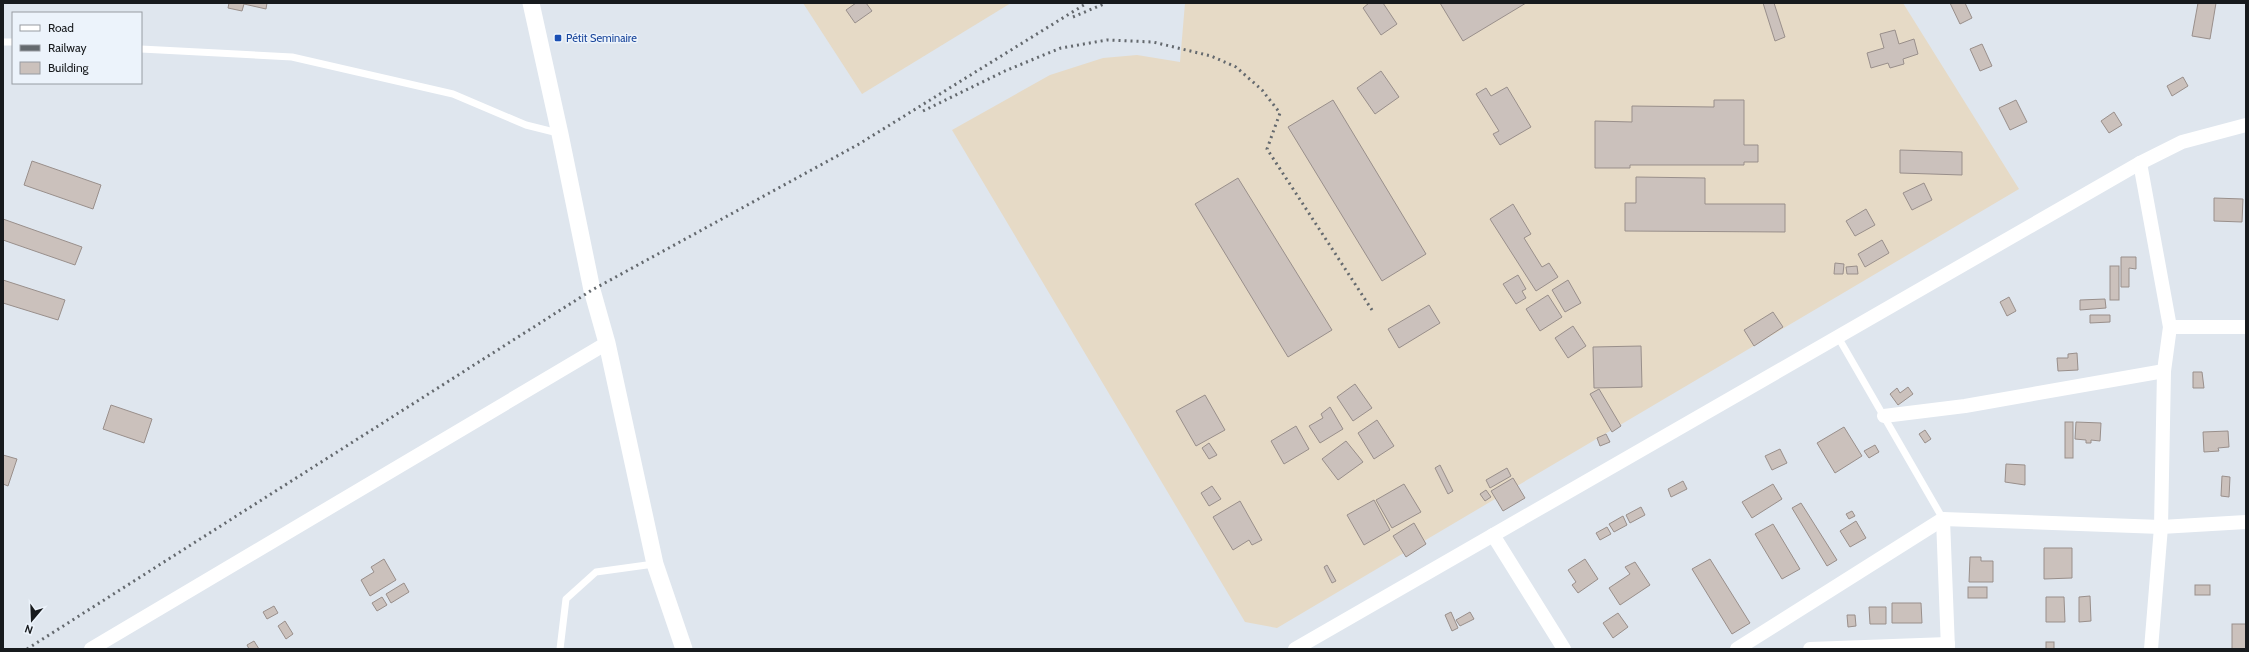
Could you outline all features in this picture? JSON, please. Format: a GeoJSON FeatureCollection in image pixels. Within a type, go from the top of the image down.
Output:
{"type":"FeatureCollection","features":[{"type":"Feature","properties":{"kind":"street"},"geometry":{"type":"LineString","coordinates":[[530,3],[560,134],[592,290],[607,343],[655,564],[684,649]]}},
{"type":"Feature","properties":{"kind":"street"},"geometry":{"type":"LineString","coordinates":[[1295,649],[2140,163],[2182,142],[2246,125]]}},
{"type":"Feature","properties":{"kind":"street"},"geometry":{"type":"LineString","coordinates":[[2140,163],[2170,327],[2164,371],[2161,527],[2151,649]]}},
{"type":"Feature","properties":{"kind":"street"},"geometry":{"type":"LineString","coordinates":[[2170,327],[2246,327]]}},
{"type":"Feature","properties":{"kind":"street"},"geometry":{"type":"LineString","coordinates":[[91,649],[607,343]]}},
{"type":"Feature","properties":{"kind":"street"},"geometry":{"type":"LineString","coordinates":[[1884,416],[1965,406],[2164,371]]}},
{"type":"Feature","properties":{"kind":"street"},"geometry":{"type":"LineString","coordinates":[[1810,649],[1948,646],[1943,518]]}},
{"type":"Feature","properties":{"kind":"street"},"geometry":{"type":"LineString","coordinates":[[1737,649],[1943,518],[2161,527],[2246,522]]}},
{"type":"Feature","properties":{"kind":"street"},"geometry":{"type":"LineString","coordinates":[[1493,535],[1564,649]]}},
{"type":"Feature","properties":{"kind":"lane"},"geometry":{"type":"LineString","coordinates":[[142,49],[292,57],[453,94],[526,125],[560,134]]}},
{"type":"Feature","properties":{"kind":"lane"},"geometry":{"type":"LineString","coordinates":[[1838,337],[1943,518]]}},
{"type":"Feature","properties":{"kind":"lane"},"geometry":{"type":"LineString","coordinates":[[560,649],[566,599],[596,572],[655,564]]}},
{"type":"Feature","properties":{"kind":"shaded area"},"geometry":{"type":"Polygon","coordinates":[[[803,3],[1011,3],[862,94],[803,3]]]}},
{"type":"Feature","properties":{"kind":"shaded area"},"geometry":{"type":"Polygon","coordinates":[[[1185,3],[1903,3],[2019,189],[1277,628],[1245,622],[952,130],[1050,75],[1103,58],[1137,55],[1180,62],[1185,3]]]}},
{"type":"Feature","properties":{"kind":"building"},"geometry":{"type":"Polygon","coordinates":[[[229,3],[267,3],[266,9],[244,4],[242,11],[228,8],[229,3]]]}},
{"type":"Feature","properties":{"kind":"building"},"geometry":{"type":"Polygon","coordinates":[[[856,3],[866,3],[872,11],[855,23],[846,10],[856,3]]]}},
{"type":"Feature","properties":{"kind":"building"},"geometry":{"type":"Polygon","coordinates":[[[1369,3],[1383,3],[1397,24],[1381,35],[1363,8],[1369,3]]]}},
{"type":"Feature","properties":{"kind":"building"},"geometry":{"type":"Polygon","coordinates":[[[1440,3],[1526,3],[1463,41],[1440,3]]]}},
{"type":"Feature","properties":{"kind":"building"},"geometry":{"type":"Polygon","coordinates":[[[1763,3],[1774,3],[1785,37],[1775,41],[1763,3]]]}},
{"type":"Feature","properties":{"kind":"building"},"geometry":{"type":"Polygon","coordinates":[[[1950,3],[1965,3],[1972,18],[1960,24],[1950,3]]]}},
{"type":"Feature","properties":{"kind":"building"},"geometry":{"type":"Polygon","coordinates":[[[2198,3],[2216,3],[2210,39],[2192,36],[2198,3]]]}},
{"type":"Feature","properties":{"kind":"building"},"geometry":{"type":"Polygon","coordinates":[[[1895,30],[1899,44],[1914,39],[1918,54],[1903,59],[1904,64],[1890,68],[1888,63],[1871,68],[1867,53],[1884,48],[1880,34],[1895,30]]]}},
{"type":"Feature","properties":{"kind":"building"},"geometry":{"type":"Polygon","coordinates":[[[1982,44],[1992,66],[1980,71],[1970,49],[1982,44]]]}},
{"type":"Feature","properties":{"kind":"building"},"geometry":{"type":"Polygon","coordinates":[[[1381,71],[1399,97],[1375,114],[1357,88],[1381,71]]]}},
{"type":"Feature","properties":{"kind":"building"},"geometry":{"type":"Polygon","coordinates":[[[2183,77],[2188,86],[2172,96],[2167,86],[2183,77]]]}},
{"type":"Feature","properties":{"kind":"building"},"geometry":{"type":"Polygon","coordinates":[[[1507,87],[1531,127],[1500,145],[1493,134],[1499,131],[1476,94],[1486,88],[1491,96],[1507,87]]]}},
{"type":"Feature","properties":{"kind":"building"},"geometry":{"type":"Polygon","coordinates":[[[1333,100],[1426,254],[1382,281],[1288,127],[1333,100]]]}},
{"type":"Feature","properties":{"kind":"building"},"geometry":{"type":"Polygon","coordinates":[[[1714,100],[1744,100],[1744,145],[1758,145],[1758,162],[1744,162],[1744,165],[1630,165],[1630,168],[1595,168],[1595,121],[1632,122],[1632,106],[1714,107],[1714,100]]]}},
{"type":"Feature","properties":{"kind":"building"},"geometry":{"type":"Polygon","coordinates":[[[2016,100],[2027,122],[2010,130],[1999,108],[2016,100]]]}},
{"type":"Feature","properties":{"kind":"building"},"geometry":{"type":"Polygon","coordinates":[[[2114,112],[2122,125],[2109,133],[2101,121],[2114,112]]]}},
{"type":"Feature","properties":{"kind":"building"},"geometry":{"type":"Polygon","coordinates":[[[1900,150],[1962,152],[1962,175],[1900,173],[1900,150]]]}},
{"type":"Feature","properties":{"kind":"building"},"geometry":{"type":"Polygon","coordinates":[[[32,161],[101,185],[93,209],[24,185],[32,161]]]}},
{"type":"Feature","properties":{"kind":"building"},"geometry":{"type":"Polygon","coordinates":[[[1636,177],[1705,178],[1705,204],[1785,204],[1785,232],[1625,231],[1625,203],[1636,203],[1636,177]]]}},
{"type":"Feature","properties":{"kind":"building"},"geometry":{"type":"Polygon","coordinates":[[[1238,178],[1332,330],[1288,357],[1195,204],[1238,178]]]}},
{"type":"Feature","properties":{"kind":"building"},"geometry":{"type":"Polygon","coordinates":[[[1924,183],[1932,200],[1912,210],[1903,193],[1924,183]]]}},
{"type":"Feature","properties":{"kind":"building"},"geometry":{"type":"Polygon","coordinates":[[[2214,198],[2243,199],[2242,222],[2214,221],[2214,198]]]}},
{"type":"Feature","properties":{"kind":"building"},"geometry":{"type":"Polygon","coordinates":[[[1513,204],[1531,234],[1524,238],[1542,267],[1549,263],[1558,277],[1536,291],[1490,219],[1513,204]]]}},
{"type":"Feature","properties":{"kind":"building"},"geometry":{"type":"Polygon","coordinates":[[[1866,209],[1875,225],[1855,236],[1846,221],[1866,209]]]}},
{"type":"Feature","properties":{"kind":"building"},"geometry":{"type":"Polygon","coordinates":[[[3,219],[82,247],[75,265],[3,240],[3,219]]]}},
{"type":"Feature","properties":{"kind":"building"},"geometry":{"type":"Polygon","coordinates":[[[1882,240],[1889,253],[1865,267],[1858,254],[1882,240]]]}},
{"type":"Feature","properties":{"kind":"building"},"geometry":{"type":"Polygon","coordinates":[[[2121,257],[2136,257],[2136,269],[2129,268],[2129,287],[2121,287],[2121,257]]]}},
{"type":"Feature","properties":{"kind":"building"},"geometry":{"type":"Polygon","coordinates":[[[1835,263],[1844,264],[1843,274],[1834,274],[1835,263]]]}},
{"type":"Feature","properties":{"kind":"building"},"geometry":{"type":"Polygon","coordinates":[[[1857,266],[1858,274],[1847,274],[1846,267],[1857,266]]]}},
{"type":"Feature","properties":{"kind":"building"},"geometry":{"type":"Polygon","coordinates":[[[2110,266],[2119,266],[2119,300],[2110,300],[2110,266]]]}},
{"type":"Feature","properties":{"kind":"building"},"geometry":{"type":"Polygon","coordinates":[[[1518,275],[1526,289],[1522,291],[1526,298],[1516,304],[1503,284],[1518,275]]]}},
{"type":"Feature","properties":{"kind":"building"},"geometry":{"type":"Polygon","coordinates":[[[3,280],[65,300],[58,320],[3,303],[3,280]]]}},
{"type":"Feature","properties":{"kind":"building"},"geometry":{"type":"Polygon","coordinates":[[[1568,280],[1581,303],[1565,312],[1552,290],[1568,280]]]}},
{"type":"Feature","properties":{"kind":"building"},"geometry":{"type":"Polygon","coordinates":[[[1548,295],[1562,317],[1540,331],[1526,309],[1548,295]]]}},
{"type":"Feature","properties":{"kind":"building"},"geometry":{"type":"Polygon","coordinates":[[[2009,297],[2016,311],[2007,316],[2000,302],[2009,297]]]}},
{"type":"Feature","properties":{"kind":"building"},"geometry":{"type":"Polygon","coordinates":[[[2105,299],[2106,308],[2080,310],[2080,300],[2105,299]]]}},
{"type":"Feature","properties":{"kind":"building"},"geometry":{"type":"Polygon","coordinates":[[[1429,305],[1440,323],[1399,348],[1388,329],[1429,305]]]}},
{"type":"Feature","properties":{"kind":"building"},"geometry":{"type":"Polygon","coordinates":[[[1773,312],[1783,327],[1754,346],[1744,330],[1773,312]]]}},
{"type":"Feature","properties":{"kind":"building"},"geometry":{"type":"Polygon","coordinates":[[[2090,315],[2110,315],[2110,322],[2090,323],[2090,315]]]}},
{"type":"Feature","properties":{"kind":"building"},"geometry":{"type":"Polygon","coordinates":[[[1573,326],[1586,346],[1568,358],[1555,338],[1573,326]]]}},
{"type":"Feature","properties":{"kind":"building"},"geometry":{"type":"Polygon","coordinates":[[[1641,346],[1642,387],[1594,388],[1593,347],[1641,346]]]}},
{"type":"Feature","properties":{"kind":"building"},"geometry":{"type":"Polygon","coordinates":[[[2077,353],[2078,370],[2058,371],[2057,358],[2068,358],[2068,354],[2077,353]]]}},
{"type":"Feature","properties":{"kind":"building"},"geometry":{"type":"Polygon","coordinates":[[[2193,372],[2202,372],[2204,388],[2193,388],[2193,372]]]}},
{"type":"Feature","properties":{"kind":"building"},"geometry":{"type":"Polygon","coordinates":[[[1355,384],[1372,408],[1353,421],[1337,397],[1355,384]]]}},
{"type":"Feature","properties":{"kind":"building"},"geometry":{"type":"Polygon","coordinates":[[[1908,387],[1913,394],[1898,405],[1890,394],[1897,388],[1900,393],[1908,387]]]}},
{"type":"Feature","properties":{"kind":"building"},"geometry":{"type":"Polygon","coordinates":[[[1599,389],[1621,426],[1612,432],[1590,394],[1599,389]]]}},
{"type":"Feature","properties":{"kind":"building"},"geometry":{"type":"Polygon","coordinates":[[[1205,395],[1225,430],[1196,446],[1176,411],[1205,395]]]}},
{"type":"Feature","properties":{"kind":"building"},"geometry":{"type":"Polygon","coordinates":[[[111,405],[152,419],[144,443],[103,429],[111,405]]]}},
{"type":"Feature","properties":{"kind":"building"},"geometry":{"type":"Polygon","coordinates":[[[1330,407],[1343,429],[1320,443],[1309,426],[1323,418],[1321,414],[1330,407]]]}},
{"type":"Feature","properties":{"kind":"building"},"geometry":{"type":"Polygon","coordinates":[[[1377,420],[1394,446],[1374,459],[1358,433],[1377,420]]]}},
{"type":"Feature","properties":{"kind":"building"},"geometry":{"type":"Polygon","coordinates":[[[2065,422],[2073,422],[2073,458],[2065,458],[2065,422]]]}},
{"type":"Feature","properties":{"kind":"building"},"geometry":{"type":"Polygon","coordinates":[[[2076,422],[2101,423],[2100,441],[2091,440],[2091,443],[2086,443],[2086,440],[2075,439],[2076,422]]]}},
{"type":"Feature","properties":{"kind":"building"},"geometry":{"type":"Polygon","coordinates":[[[1296,426],[1309,449],[1284,464],[1271,441],[1296,426]]]}},
{"type":"Feature","properties":{"kind":"building"},"geometry":{"type":"Polygon","coordinates":[[[1844,427],[1862,456],[1835,473],[1817,443],[1844,427]]]}},
{"type":"Feature","properties":{"kind":"building"},"geometry":{"type":"Polygon","coordinates":[[[1925,430],[1931,439],[1925,443],[1919,434],[1925,430]]]}},
{"type":"Feature","properties":{"kind":"building"},"geometry":{"type":"Polygon","coordinates":[[[2228,431],[2229,447],[2218,448],[2219,451],[2204,452],[2203,432],[2228,431]]]}},
{"type":"Feature","properties":{"kind":"building"},"geometry":{"type":"Polygon","coordinates":[[[1606,434],[1610,442],[1600,446],[1597,438],[1606,434]]]}},
{"type":"Feature","properties":{"kind":"building"},"geometry":{"type":"Polygon","coordinates":[[[1346,441],[1363,462],[1338,480],[1322,459],[1346,441]]]}},
{"type":"Feature","properties":{"kind":"building"},"geometry":{"type":"Polygon","coordinates":[[[1209,443],[1217,455],[1209,459],[1202,448],[1209,443]]]}},
{"type":"Feature","properties":{"kind":"building"},"geometry":{"type":"Polygon","coordinates":[[[1875,445],[1879,452],[1869,458],[1864,451],[1875,445]]]}},
{"type":"Feature","properties":{"kind":"building"},"geometry":{"type":"Polygon","coordinates":[[[1780,449],[1787,463],[1772,470],[1765,456],[1780,449]]]}},
{"type":"Feature","properties":{"kind":"building"},"geometry":{"type":"Polygon","coordinates":[[[3,455],[17,459],[8,486],[3,484],[3,455]]]}},
{"type":"Feature","properties":{"kind":"building"},"geometry":{"type":"Polygon","coordinates":[[[2006,464],[2025,465],[2025,485],[2005,482],[2006,464]]]}},
{"type":"Feature","properties":{"kind":"building"},"geometry":{"type":"Polygon","coordinates":[[[1440,465],[1453,491],[1448,494],[1435,468],[1440,465]]]}},
{"type":"Feature","properties":{"kind":"building"},"geometry":{"type":"Polygon","coordinates":[[[1507,468],[1511,476],[1490,488],[1486,480],[1507,468]]]}},
{"type":"Feature","properties":{"kind":"building"},"geometry":{"type":"Polygon","coordinates":[[[2222,476],[2230,477],[2229,497],[2221,496],[2222,476]]]}},
{"type":"Feature","properties":{"kind":"building"},"geometry":{"type":"Polygon","coordinates":[[[1513,478],[1525,498],[1503,511],[1491,491],[1513,478]]]}},
{"type":"Feature","properties":{"kind":"building"},"geometry":{"type":"Polygon","coordinates":[[[1683,481],[1687,489],[1671,497],[1668,489],[1683,481]]]}},
{"type":"Feature","properties":{"kind":"building"},"geometry":{"type":"Polygon","coordinates":[[[1404,484],[1421,512],[1392,528],[1376,500],[1404,484]]]}},
{"type":"Feature","properties":{"kind":"building"},"geometry":{"type":"Polygon","coordinates":[[[1773,484],[1782,499],[1752,518],[1742,502],[1773,484]]]}},
{"type":"Feature","properties":{"kind":"building"},"geometry":{"type":"Polygon","coordinates":[[[1212,486],[1221,499],[1209,506],[1201,493],[1212,486]]]}},
{"type":"Feature","properties":{"kind":"building"},"geometry":{"type":"Polygon","coordinates":[[[1486,490],[1491,497],[1485,501],[1480,494],[1486,490]]]}},
{"type":"Feature","properties":{"kind":"building"},"geometry":{"type":"Polygon","coordinates":[[[1374,500],[1390,530],[1364,545],[1347,515],[1374,500]]]}},
{"type":"Feature","properties":{"kind":"building"},"geometry":{"type":"Polygon","coordinates":[[[1240,501],[1262,540],[1252,545],[1249,540],[1233,550],[1213,517],[1240,501]]]}},
{"type":"Feature","properties":{"kind":"building"},"geometry":{"type":"Polygon","coordinates":[[[1801,503],[1837,560],[1827,566],[1792,508],[1801,503]]]}},
{"type":"Feature","properties":{"kind":"building"},"geometry":{"type":"Polygon","coordinates":[[[1641,507],[1645,515],[1630,523],[1626,515],[1641,507]]]}},
{"type":"Feature","properties":{"kind":"building"},"geometry":{"type":"Polygon","coordinates":[[[1852,511],[1855,516],[1849,519],[1846,514],[1852,511]]]}},
{"type":"Feature","properties":{"kind":"building"},"geometry":{"type":"Polygon","coordinates":[[[1623,516],[1627,525],[1614,532],[1609,524],[1623,516]]]}},
{"type":"Feature","properties":{"kind":"building"},"geometry":{"type":"Polygon","coordinates":[[[1856,521],[1866,538],[1850,547],[1840,531],[1856,521]]]}},
{"type":"Feature","properties":{"kind":"building"},"geometry":{"type":"Polygon","coordinates":[[[1414,523],[1426,544],[1406,557],[1393,536],[1414,523]]]}},
{"type":"Feature","properties":{"kind":"building"},"geometry":{"type":"Polygon","coordinates":[[[1773,524],[1800,569],[1782,579],[1755,534],[1773,524]]]}},
{"type":"Feature","properties":{"kind":"building"},"geometry":{"type":"Polygon","coordinates":[[[1607,527],[1611,534],[1600,540],[1596,533],[1607,527]]]}},
{"type":"Feature","properties":{"kind":"building"},"geometry":{"type":"Polygon","coordinates":[[[2044,548],[2072,548],[2072,578],[2044,579],[2044,548]]]}},
{"type":"Feature","properties":{"kind":"building"},"geometry":{"type":"Polygon","coordinates":[[[1970,557],[1981,557],[1981,561],[1993,561],[1993,582],[1969,582],[1970,557]]]}},
{"type":"Feature","properties":{"kind":"building"},"geometry":{"type":"Polygon","coordinates":[[[384,559],[396,580],[370,596],[361,580],[374,572],[371,567],[384,559]]]}},
{"type":"Feature","properties":{"kind":"building"},"geometry":{"type":"Polygon","coordinates":[[[1585,559],[1598,579],[1578,593],[1572,585],[1576,582],[1568,570],[1585,559]]]}},
{"type":"Feature","properties":{"kind":"building"},"geometry":{"type":"Polygon","coordinates":[[[1710,559],[1750,623],[1732,634],[1692,569],[1710,559]]]}},
{"type":"Feature","properties":{"kind":"building"},"geometry":{"type":"Polygon","coordinates":[[[1635,562],[1650,585],[1620,605],[1609,588],[1630,574],[1625,567],[1635,562]]]}},
{"type":"Feature","properties":{"kind":"building"},"geometry":{"type":"Polygon","coordinates":[[[1327,565],[1336,581],[1332,583],[1324,567],[1327,565]]]}},
{"type":"Feature","properties":{"kind":"building"},"geometry":{"type":"Polygon","coordinates":[[[404,583],[409,592],[391,603],[386,594],[404,583]]]}},
{"type":"Feature","properties":{"kind":"building"},"geometry":{"type":"Polygon","coordinates":[[[2195,585],[2210,585],[2210,595],[2195,595],[2195,585]]]}},
{"type":"Feature","properties":{"kind":"building"},"geometry":{"type":"Polygon","coordinates":[[[1968,587],[1987,587],[1987,598],[1968,598],[1968,587]]]}},
{"type":"Feature","properties":{"kind":"building"},"geometry":{"type":"Polygon","coordinates":[[[2090,596],[2091,621],[2079,622],[2079,597],[2090,596]]]}},
{"type":"Feature","properties":{"kind":"building"},"geometry":{"type":"Polygon","coordinates":[[[382,597],[387,605],[377,611],[372,603],[382,597]]]}},
{"type":"Feature","properties":{"kind":"building"},"geometry":{"type":"Polygon","coordinates":[[[2046,597],[2064,597],[2065,622],[2046,622],[2046,597]]]}},
{"type":"Feature","properties":{"kind":"building"},"geometry":{"type":"Polygon","coordinates":[[[1892,603],[1921,603],[1922,623],[1892,623],[1892,603]]]}},
{"type":"Feature","properties":{"kind":"building"},"geometry":{"type":"Polygon","coordinates":[[[274,606],[278,613],[267,619],[263,612],[274,606]]]}},
{"type":"Feature","properties":{"kind":"building"},"geometry":{"type":"Polygon","coordinates":[[[1869,607],[1886,607],[1886,624],[1870,624],[1869,607]]]}},
{"type":"Feature","properties":{"kind":"building"},"geometry":{"type":"Polygon","coordinates":[[[1451,612],[1458,628],[1452,631],[1445,615],[1451,612]]]}},
{"type":"Feature","properties":{"kind":"building"},"geometry":{"type":"Polygon","coordinates":[[[1470,612],[1474,619],[1460,626],[1456,620],[1470,612]]]}},
{"type":"Feature","properties":{"kind":"building"},"geometry":{"type":"Polygon","coordinates":[[[1618,613],[1628,627],[1613,638],[1603,623],[1618,613]]]}},
{"type":"Feature","properties":{"kind":"building"},"geometry":{"type":"Polygon","coordinates":[[[1847,615],[1855,615],[1856,626],[1848,627],[1847,615]]]}},
{"type":"Feature","properties":{"kind":"building"},"geometry":{"type":"Polygon","coordinates":[[[285,621],[293,634],[286,639],[278,626],[285,621]]]}},
{"type":"Feature","properties":{"kind":"building"},"geometry":{"type":"Polygon","coordinates":[[[2232,624],[2246,624],[2246,649],[2232,649],[2232,624]]]}},
{"type":"Feature","properties":{"kind":"building"},"geometry":{"type":"Polygon","coordinates":[[[254,641],[259,649],[249,649],[247,645],[254,641]]]}},
{"type":"Feature","properties":{"kind":"building"},"geometry":{"type":"Polygon","coordinates":[[[2046,642],[2054,642],[2054,649],[2046,649],[2046,642]]]}},
{"type":"Feature","properties":{"kind":"railway"},"geometry":{"type":"LineString","coordinates":[[27,649],[592,290],[859,144],[1087,3]]}},
{"type":"Feature","properties":{"kind":"railway"},"geometry":{"type":"LineString","coordinates":[[1073,17],[1106,3]]}},
{"type":"Feature","properties":{"kind":"railway"},"geometry":{"type":"LineString","coordinates":[[923,111],[1007,70],[1061,48],[1107,40],[1153,42],[1211,56],[1236,67],[1262,90],[1280,113],[1267,149],[1372,310]]}},
{"type":"Feature","properties":{"kind":"place","name":"Pétit Seminaire"},"geometry":{"type":"Point","coordinates":[558,38]}}]}
